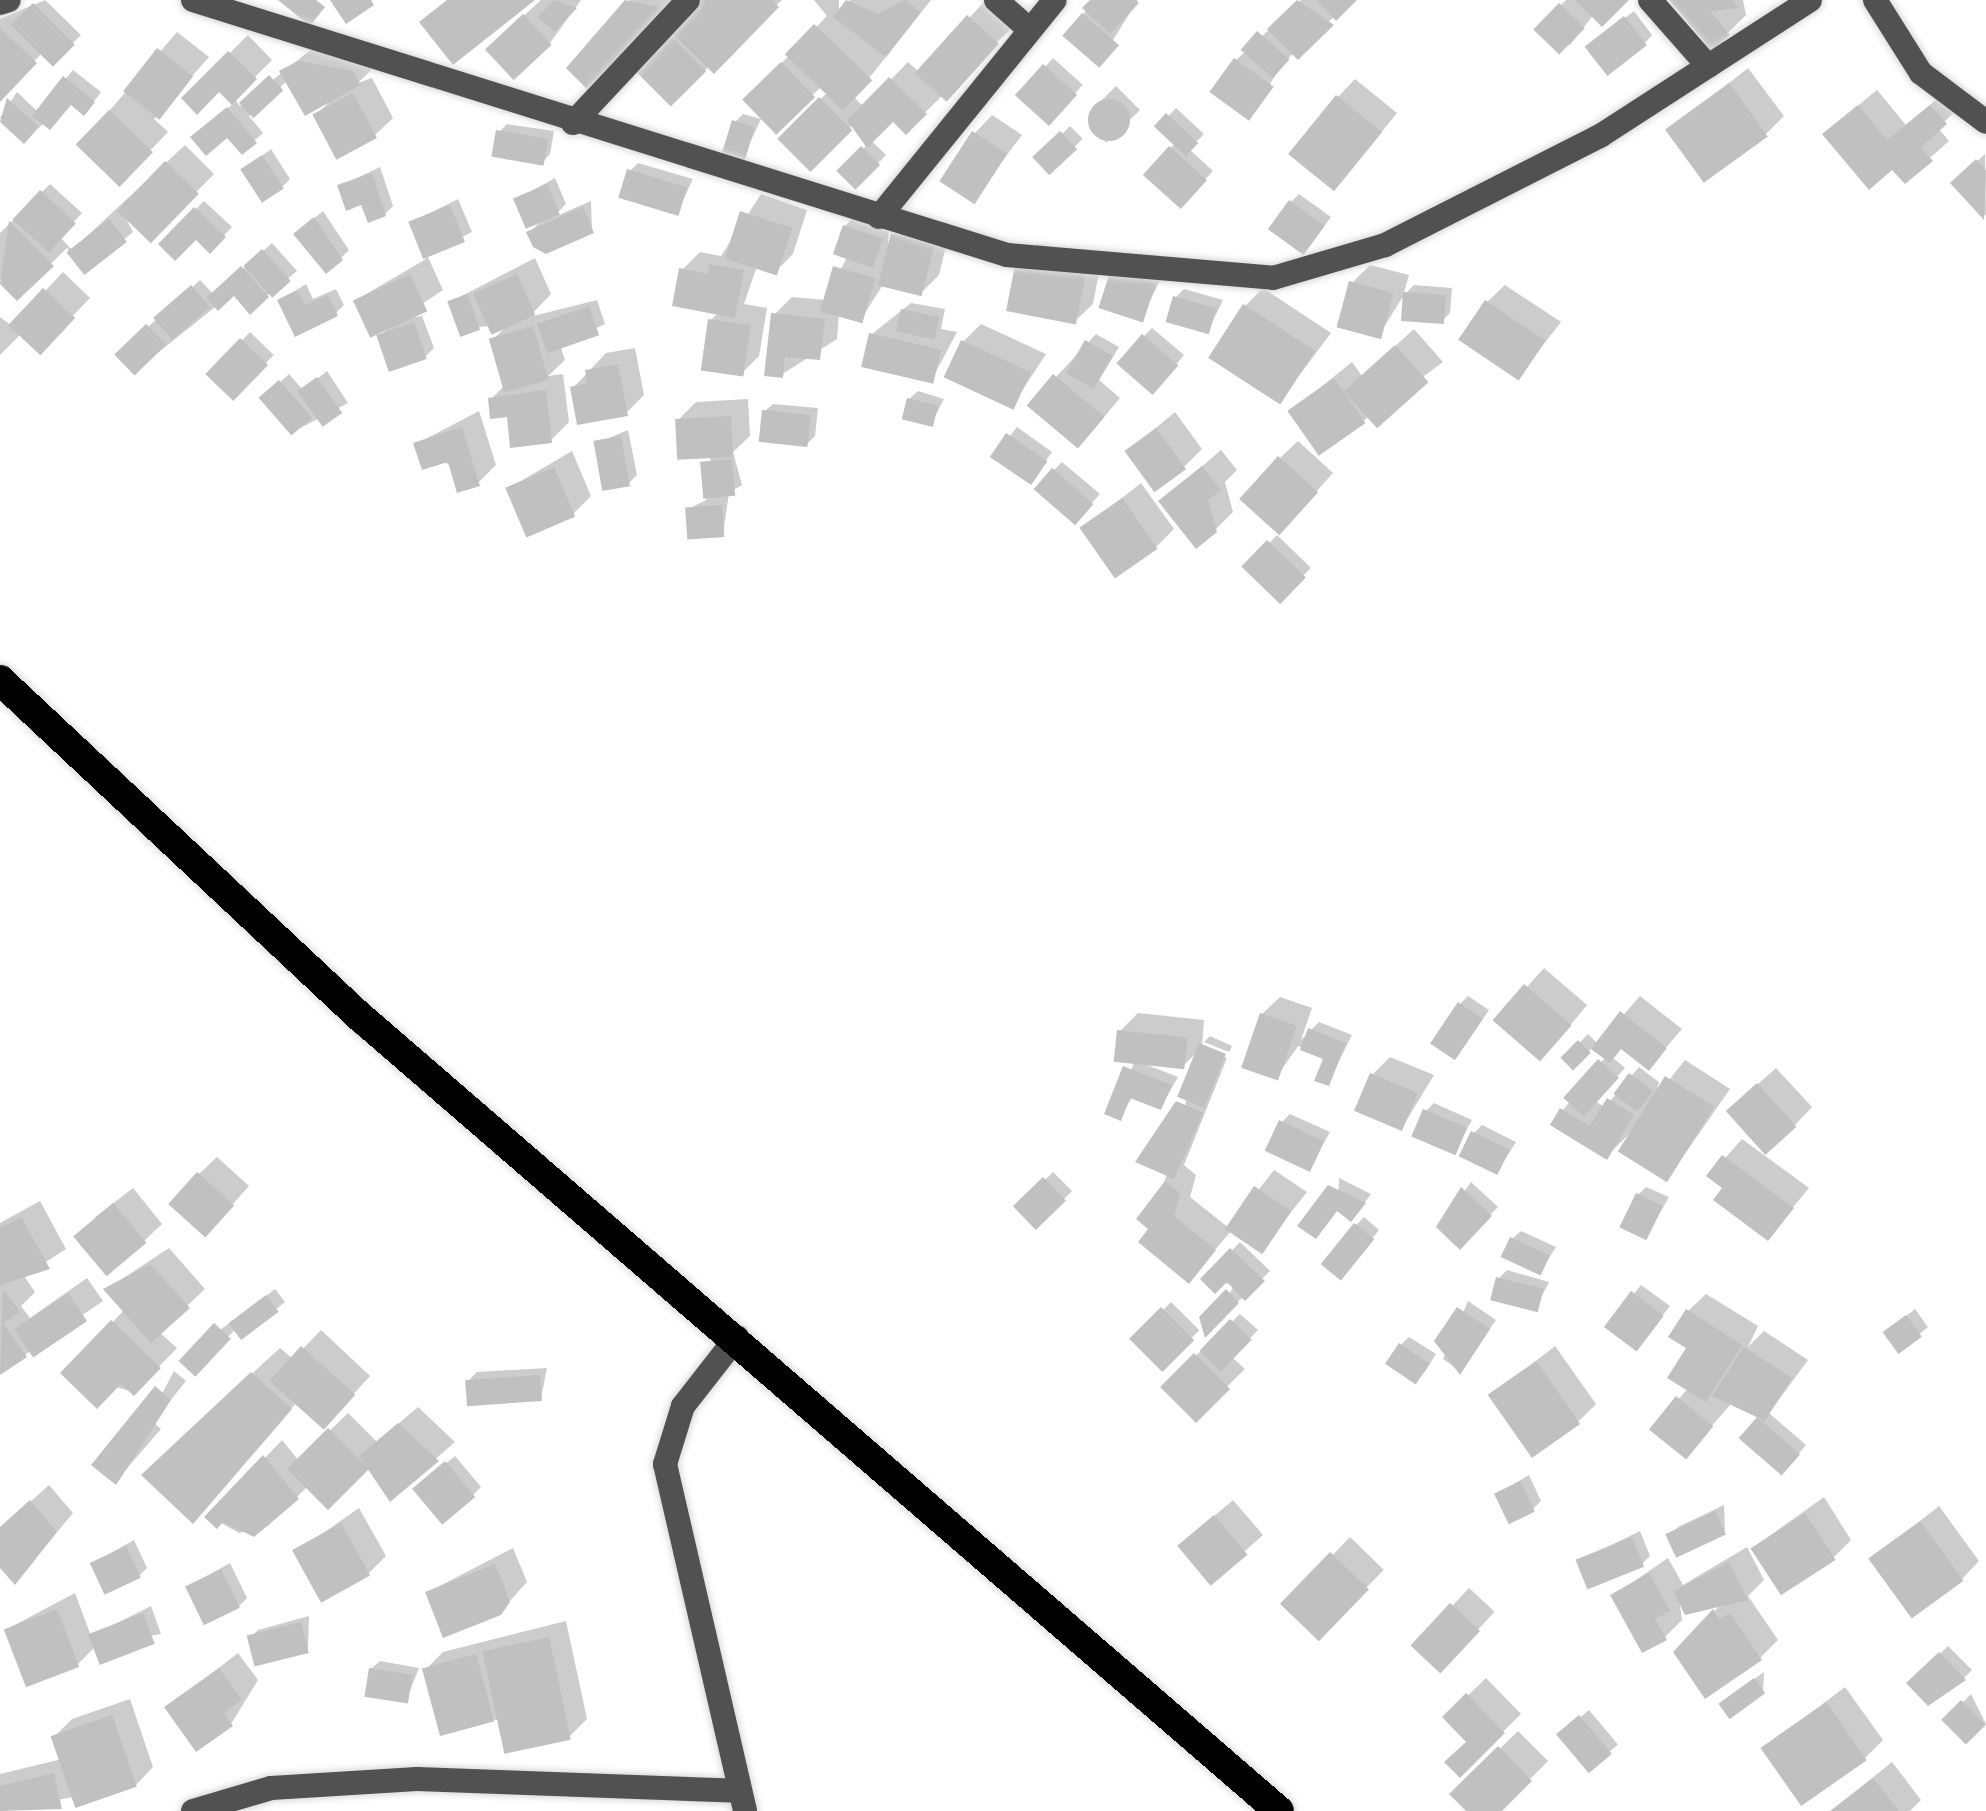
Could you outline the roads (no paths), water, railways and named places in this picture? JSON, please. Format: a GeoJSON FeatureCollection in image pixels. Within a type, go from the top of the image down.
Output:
{"type":"FeatureCollection","features":[{"type":"Feature","properties":{"kind":"main road"},"geometry":{"type":"LineString","coordinates":[[0,680],[365,1021],[737,1337],[1279,1811]]}},
{"type":"Feature","properties":{"kind":"street"},"geometry":{"type":"LineString","coordinates":[[0,3],[9,0]]}},
{"type":"Feature","properties":{"kind":"street"},"geometry":{"type":"LineString","coordinates":[[193,0],[573,123],[1007,255],[1273,278],[1325,270],[1600,136],[1810,0]]}},
{"type":"Feature","properties":{"kind":"street"},"geometry":{"type":"LineString","coordinates":[[573,123],[688,0]]}},
{"type":"Feature","properties":{"kind":"street"},"geometry":{"type":"LineString","coordinates":[[996,0],[1030,30]]}},
{"type":"Feature","properties":{"kind":"street"},"geometry":{"type":"LineString","coordinates":[[878,217],[1055,0]]}},
{"type":"Feature","properties":{"kind":"street"},"geometry":{"type":"LineString","coordinates":[[1650,0],[1708,66]]}},
{"type":"Feature","properties":{"kind":"street"},"geometry":{"type":"LineString","coordinates":[[1875,0],[1921,74],[1986,122]]}},
{"type":"Feature","properties":{"kind":"street"},"geometry":{"type":"LineString","coordinates":[[193,1811],[271,1788],[417,1779],[741,1801],[665,1464],[683,1406],[737,1337]]}}]}
